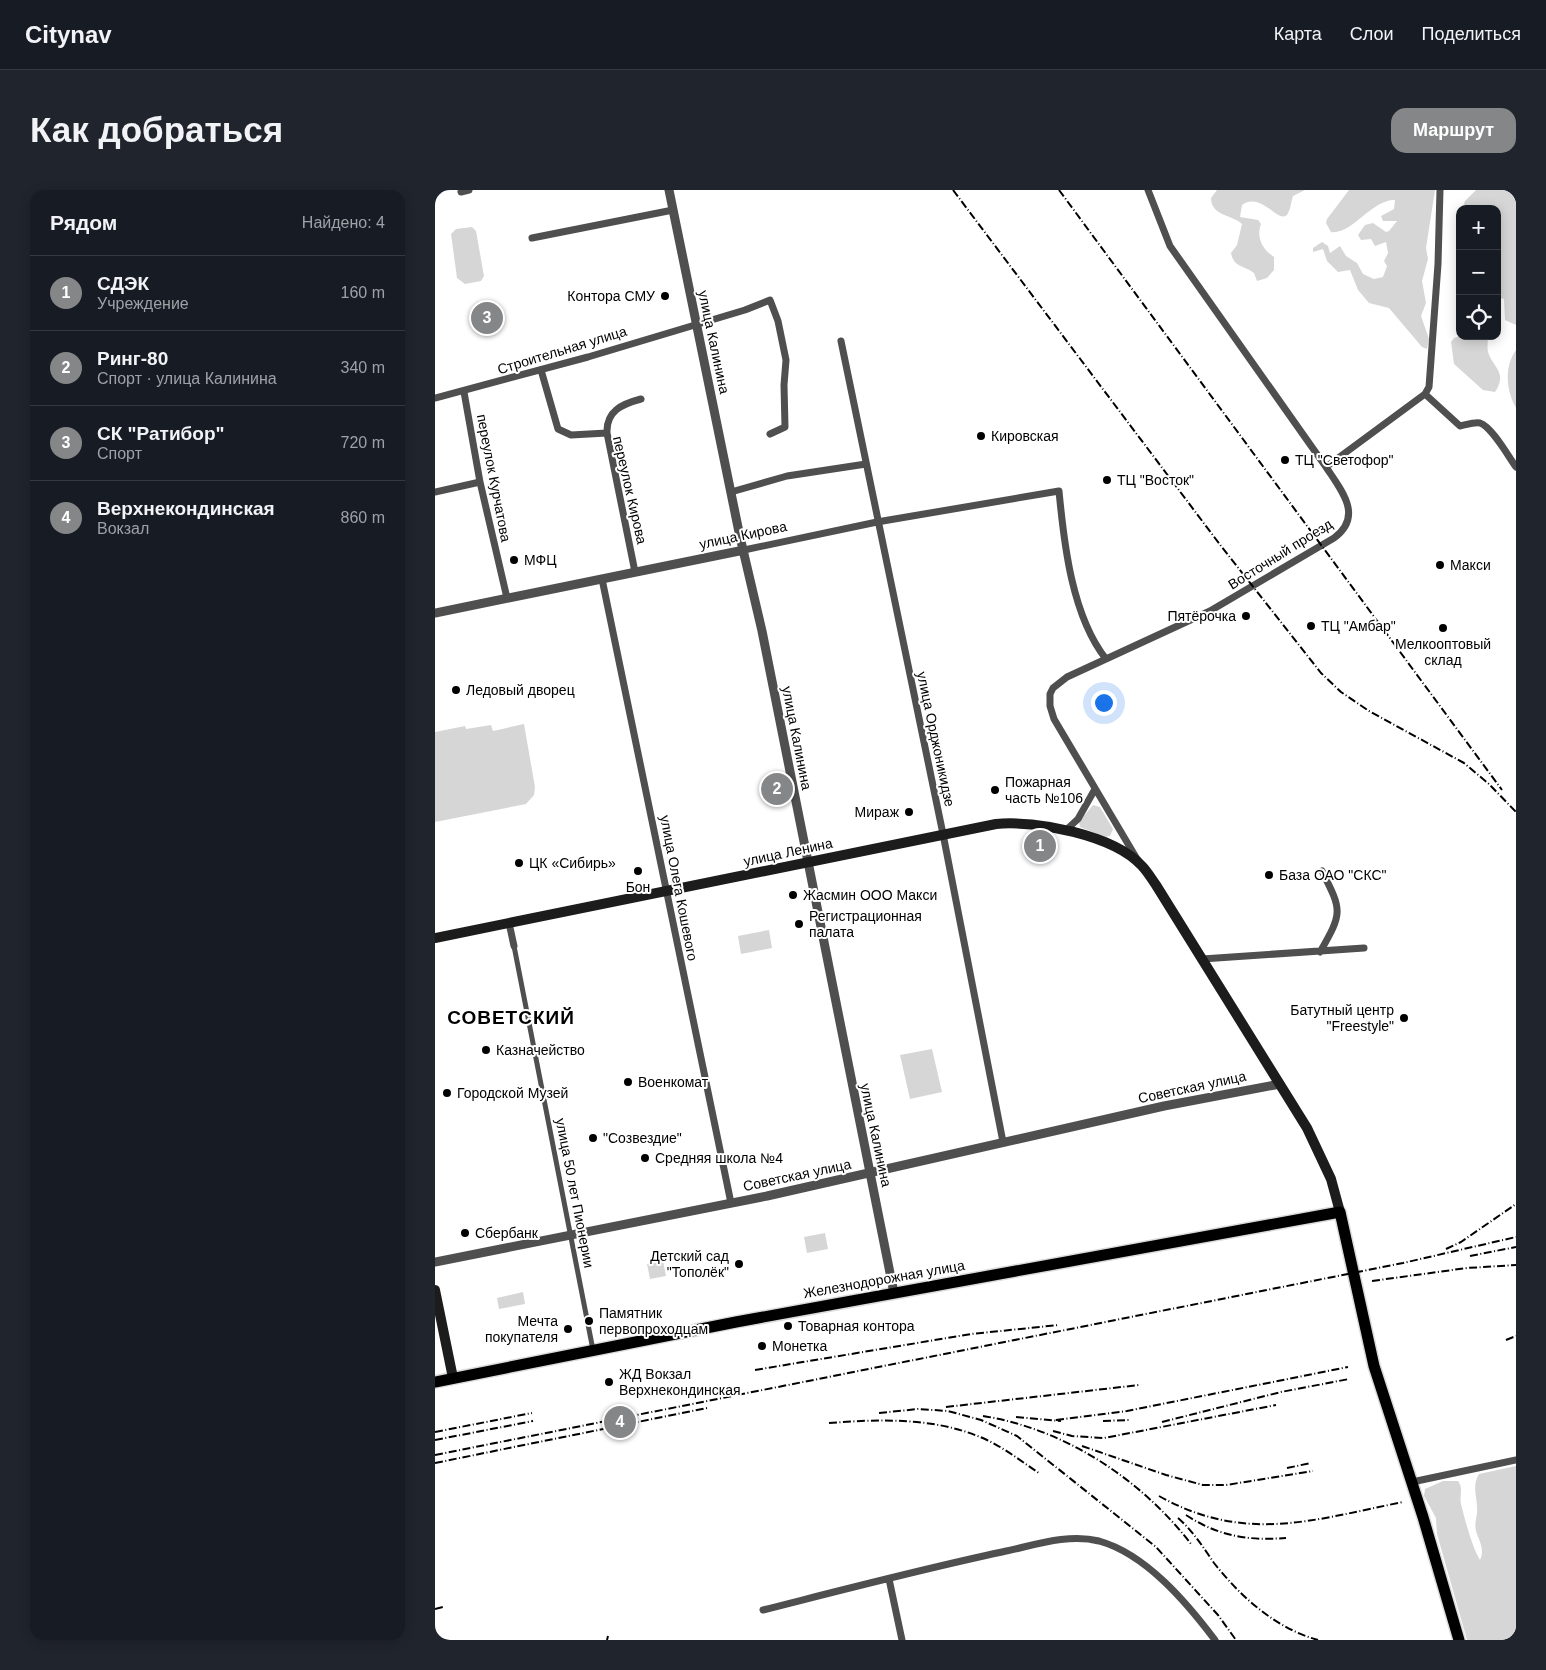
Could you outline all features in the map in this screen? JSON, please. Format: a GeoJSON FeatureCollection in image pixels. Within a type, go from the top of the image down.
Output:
{"type":"FeatureCollection","features":[{"type":"Feature","properties":{"kind":"main road","name":"улица Ленина"},"geometry":{"type":"LineString","coordinates":[[435,938],[943,834],[1013,823],[1065,831],[1117,848],[1142,865]]}},
{"type":"Feature","properties":{"kind":"main road"},"geometry":{"type":"LineString","coordinates":[[1142,865],[1307,1128],[1327,1169],[1340,1212],[1374,1366],[1412,1482],[1459,1640]]}},
{"type":"Feature","properties":{"kind":"main road","name":"Железнодорожная улица"},"geometry":{"type":"LineString","coordinates":[[435,1382],[894,1293],[1340,1212]]}},
{"type":"Feature","properties":{"kind":"main road"},"geometry":{"type":"LineString","coordinates":[[435,1290],[453,1378]]}},
{"type":"Feature","properties":{"kind":"street"},"geometry":{"type":"LineString","coordinates":[[461,192],[469,190]]}},
{"type":"Feature","properties":{"kind":"street","name":"улица Калинина"},"geometry":{"type":"LineString","coordinates":[[669,190],[744,550],[894,1293]]}},
{"type":"Feature","properties":{"kind":"street","name":"Восточный проезд"},"geometry":{"type":"LineString","coordinates":[[1142,865],[1054,719],[1049,700],[1053,688],[1059,683],[1106,659],[1221,605],[1341,533],[1349,519],[1348,505],[1343,492],[1170,246],[1147,190]]}},
{"type":"Feature","properties":{"kind":"street"},"geometry":{"type":"LineString","coordinates":[[1326,467],[1425,394],[1430,382],[1440,190]]}},
{"type":"Feature","properties":{"kind":"street"},"geometry":{"type":"LineString","coordinates":[[532,238],[673,210]]}},
{"type":"Feature","properties":{"kind":"street","name":"Строительная улица"},"geometry":{"type":"LineString","coordinates":[[435,398],[464,392],[541,370],[745,310],[770,300],[778,321],[787,368],[784,385],[785,428],[770,434]]}},
{"type":"Feature","properties":{"kind":"street","name":"улица Орджоникидзе"},"geometry":{"type":"LineString","coordinates":[[841,341],[943,834],[1003,1142]]}},
{"type":"Feature","properties":{"kind":"street","name":"переулок Кирова"},"geometry":{"type":"LineString","coordinates":[[541,370],[558,428],[571,435],[607,433],[635,572]]}},
{"type":"Feature","properties":{"kind":"street","name":"переулок Курчатова"},"geometry":{"type":"LineString","coordinates":[[464,392],[480,482],[507,598]]}},
{"type":"Feature","properties":{"kind":"street"},"geometry":{"type":"LineString","coordinates":[[1425,394],[1460,426],[1473,423],[1483,424],[1516,467]]}},
{"type":"Feature","properties":{"kind":"street"},"geometry":{"type":"LineString","coordinates":[[607,433],[607,420],[611,413],[641,399]]}},
{"type":"Feature","properties":{"kind":"street"},"geometry":{"type":"LineString","coordinates":[[731,492],[787,476],[866,464]]}},
{"type":"Feature","properties":{"kind":"street"},"geometry":{"type":"LineString","coordinates":[[435,492],[480,482]]}},
{"type":"Feature","properties":{"kind":"street","name":"улица Кирова"},"geometry":{"type":"LineString","coordinates":[[435,613],[877,522],[1059,491],[1063,541],[1069,567],[1091,639],[1106,659]]}},
{"type":"Feature","properties":{"kind":"street","name":"улица Олега Кошевого"},"geometry":{"type":"LineString","coordinates":[[602,579],[731,1203]]}},
{"type":"Feature","properties":{"kind":"street"},"geometry":{"type":"LineString","coordinates":[[1065,831],[1078,819],[1095,789]]}},
{"type":"Feature","properties":{"kind":"street"},"geometry":{"type":"LineString","coordinates":[[1321,952],[1336,922],[1338,911],[1337,901],[1322,871]]}},
{"type":"Feature","properties":{"kind":"street","name":"улица 50 лет Пионерии"},"geometry":{"type":"LineString","coordinates":[[509,923],[594,1350]]}},
{"type":"Feature","properties":{"kind":"street"},"geometry":{"type":"LineString","coordinates":[[1202,959],[1364,948]]}},
{"type":"Feature","properties":{"kind":"street","name":"Советская улица"},"geometry":{"type":"LineString","coordinates":[[435,1262],[731,1203],[1183,1102],[1280,1084]]}},
{"type":"Feature","properties":{"kind":"street"},"geometry":{"type":"LineString","coordinates":[[1412,1482],[1516,1460]]}},
{"type":"Feature","properties":{"kind":"street"},"geometry":{"type":"LineString","coordinates":[[763,1610],[1057,1541],[1093,1540],[1125,1554],[1163,1581],[1189,1606],[1215,1640]]}},
{"type":"Feature","properties":{"kind":"street"},"geometry":{"type":"LineString","coordinates":[[889,1579],[902,1640]]}},
{"type":"Feature","properties":{"kind":"shaded area"},"geometry":{"type":"Polygon","coordinates":[[[1217,190],[1305,190],[1293,196],[1286,216],[1277,214],[1257,202],[1242,205],[1240,217],[1258,220],[1261,224],[1259,234],[1261,242],[1274,257],[1274,270],[1267,278],[1257,281],[1254,273],[1237,264],[1232,258],[1231,253],[1237,245],[1242,224],[1218,212],[1212,204],[1211,198],[1217,190]]]}},
{"type":"Feature","properties":{"kind":"shaded area"},"geometry":{"type":"Polygon","coordinates":[[[1349,190],[1435,190],[1426,248],[1428,259],[1422,281],[1426,303],[1421,316],[1429,339],[1427,349],[1422,347],[1389,308],[1369,303],[1358,290],[1350,270],[1338,272],[1327,261],[1323,249],[1313,252],[1313,248],[1322,242],[1328,246],[1330,253],[1340,246],[1346,256],[1357,263],[1363,274],[1374,279],[1383,277],[1387,266],[1384,261],[1388,253],[1386,242],[1375,246],[1371,239],[1361,240],[1358,235],[1365,225],[1373,223],[1386,232],[1389,231],[1397,221],[1383,221],[1381,216],[1394,209],[1395,200],[1378,205],[1347,228],[1331,232],[1326,223],[1327,219],[1349,190]]]}},
{"type":"Feature","properties":{"kind":"shaded area"},"geometry":{"type":"Polygon","coordinates":[[[1476,190],[1516,190],[1516,325],[1505,320],[1504,299],[1501,298],[1501,205],[1464,205],[1476,190]]]}},
{"type":"Feature","properties":{"kind":"shaded area"},"geometry":{"type":"Polygon","coordinates":[[[472,227],[476,231],[484,276],[481,281],[465,284],[457,278],[451,234],[456,229],[472,227]]]}},
{"type":"Feature","properties":{"kind":"shaded area"},"geometry":{"type":"Polygon","coordinates":[[[1456,337],[1456,340],[1488,340],[1488,352],[1500,375],[1499,385],[1495,392],[1483,390],[1454,364],[1451,342],[1456,337]]]}},
{"type":"Feature","properties":{"kind":"shaded area"},"geometry":{"type":"Polygon","coordinates":[[[1516,350],[1516,408],[1508,386],[1508,371],[1516,350]]]}},
{"type":"Feature","properties":{"kind":"shaded area"},"geometry":{"type":"Polygon","coordinates":[[[524,724],[535,787],[534,795],[526,804],[435,822],[435,732],[465,726],[466,729],[491,725],[493,731],[524,724]]]}},
{"type":"Feature","properties":{"kind":"shaded area"},"geometry":{"type":"Polygon","coordinates":[[[1093,805],[1100,807],[1113,829],[1110,836],[1105,837],[1080,827],[1079,822],[1093,805]]]}},
{"type":"Feature","properties":{"kind":"shaded area"},"geometry":{"type":"Polygon","coordinates":[[[769,930],[772,948],[741,954],[738,936],[769,930]]]}},
{"type":"Feature","properties":{"kind":"shaded area"},"geometry":{"type":"Polygon","coordinates":[[[932,1049],[942,1092],[910,1099],[900,1055],[932,1049]]]}},
{"type":"Feature","properties":{"kind":"shaded area"},"geometry":{"type":"Polygon","coordinates":[[[825,1233],[828,1249],[807,1253],[804,1237],[825,1233]]]}},
{"type":"Feature","properties":{"kind":"shaded area"},"geometry":{"type":"Polygon","coordinates":[[[663,1261],[666,1276],[650,1279],[647,1264],[663,1261]]]}},
{"type":"Feature","properties":{"kind":"shaded area"},"geometry":{"type":"Polygon","coordinates":[[[523,1292],[525,1304],[499,1309],[497,1298],[523,1292]]]}},
{"type":"Feature","properties":{"kind":"shaded area"},"geometry":{"type":"Polygon","coordinates":[[[1516,1466],[1516,1640],[1467,1640],[1437,1534],[1436,1518],[1424,1496],[1425,1489],[1443,1481],[1458,1481],[1461,1487],[1461,1501],[1467,1525],[1480,1560],[1482,1549],[1475,1526],[1477,1507],[1475,1483],[1479,1474],[1516,1466]]]}},
{"type":"Feature","properties":{"kind":"railway"},"geometry":{"type":"LineString","coordinates":[[953,190],[1221,546],[1321,673],[1341,692],[1369,711],[1464,763],[1489,784],[1516,812]]}},
{"type":"Feature","properties":{"kind":"railway"},"geometry":{"type":"LineString","coordinates":[[1059,190],[1502,790]]}},
{"type":"Feature","properties":{"kind":"railway"},"geometry":{"type":"LineString","coordinates":[[1446,1249],[1461,1242],[1516,1204]]}},
{"type":"Feature","properties":{"kind":"railway"},"geometry":{"type":"LineString","coordinates":[[435,1455],[1403,1263],[1516,1237]]}},
{"type":"Feature","properties":{"kind":"railway"},"geometry":{"type":"LineString","coordinates":[[1470,1256],[1516,1247]]}},
{"type":"Feature","properties":{"kind":"railway"},"geometry":{"type":"LineString","coordinates":[[1372,1281],[1467,1268],[1516,1265]]}},
{"type":"Feature","properties":{"kind":"railway"},"geometry":{"type":"LineString","coordinates":[[755,1370],[971,1334],[1059,1325]]}},
{"type":"Feature","properties":{"kind":"railway"},"geometry":{"type":"LineString","coordinates":[[1506,1340],[1516,1336]]}},
{"type":"Feature","properties":{"kind":"railway"},"geometry":{"type":"LineString","coordinates":[[1056,1420],[1127,1411],[1348,1367]]}},
{"type":"Feature","properties":{"kind":"railway"},"geometry":{"type":"LineString","coordinates":[[1162,1422],[1281,1392],[1349,1379]]}},
{"type":"Feature","properties":{"kind":"railway"},"geometry":{"type":"LineString","coordinates":[[946,1407],[1139,1385]]}},
{"type":"Feature","properties":{"kind":"railway"},"geometry":{"type":"LineString","coordinates":[[1053,1431],[1072,1436],[1104,1438],[1276,1405]]}},
{"type":"Feature","properties":{"kind":"railway"},"geometry":{"type":"LineString","coordinates":[[435,1463],[707,1408]]}},
{"type":"Feature","properties":{"kind":"railway"},"geometry":{"type":"LineString","coordinates":[[879,1413],[918,1409],[948,1411],[981,1420],[1017,1436],[1156,1547],[1218,1615],[1236,1640]]}},
{"type":"Feature","properties":{"kind":"railway"},"geometry":{"type":"LineString","coordinates":[[435,1432],[532,1413]]}},
{"type":"Feature","properties":{"kind":"railway"},"geometry":{"type":"LineString","coordinates":[[983,1416],[1043,1432],[1099,1460],[1149,1498],[1191,1544]]}},
{"type":"Feature","properties":{"kind":"railway"},"geometry":{"type":"LineString","coordinates":[[1016,1417],[1061,1421]]}},
{"type":"Feature","properties":{"kind":"railway"},"geometry":{"type":"LineString","coordinates":[[1103,1421],[1130,1420]]}},
{"type":"Feature","properties":{"kind":"railway"},"geometry":{"type":"LineString","coordinates":[[435,1440],[533,1421]]}},
{"type":"Feature","properties":{"kind":"railway"},"geometry":{"type":"LineString","coordinates":[[829,1423],[909,1421],[949,1427],[987,1440],[1039,1473]]}},
{"type":"Feature","properties":{"kind":"railway"},"geometry":{"type":"LineString","coordinates":[[1082,1446],[1166,1475],[1203,1485],[1226,1485],[1313,1471]]}},
{"type":"Feature","properties":{"kind":"railway"},"geometry":{"type":"LineString","coordinates":[[1287,1468],[1311,1463]]}},
{"type":"Feature","properties":{"kind":"railway"},"geometry":{"type":"LineString","coordinates":[[1159,1496],[1190,1511],[1221,1520],[1250,1524],[1309,1521],[1403,1502]]}},
{"type":"Feature","properties":{"kind":"railway"},"geometry":{"type":"LineString","coordinates":[[1186,1515],[1210,1528],[1246,1538],[1286,1538]]}},
{"type":"Feature","properties":{"kind":"railway"},"geometry":{"type":"LineString","coordinates":[[1178,1518],[1202,1545],[1224,1576],[1247,1599],[1287,1628],[1318,1640]]}},
{"type":"Feature","properties":{"kind":"railway"},"geometry":{"type":"LineString","coordinates":[[435,1609],[443,1607]]}},
{"type":"Feature","properties":{"kind":"railway"},"geometry":{"type":"LineString","coordinates":[[607,1640],[608,1636]]}},
{"type":"Feature","properties":{"kind":"place","name":"Контора СМУ"},"geometry":{"type":"Point","coordinates":[665,296]}},
{"type":"Feature","properties":{"kind":"place","name":"СК \"Ратибор\""},"geometry":{"type":"Point","coordinates":[487,318]}},
{"type":"Feature","properties":{"kind":"place","name":"Кировская"},"geometry":{"type":"Point","coordinates":[981,436]}},
{"type":"Feature","properties":{"kind":"place","name":"ТЦ \"Светофор\""},"geometry":{"type":"Point","coordinates":[1285,460]}},
{"type":"Feature","properties":{"kind":"place","name":"ТЦ \"Восток\""},"geometry":{"type":"Point","coordinates":[1107,480]}},
{"type":"Feature","properties":{"kind":"place","name":"МФЦ"},"geometry":{"type":"Point","coordinates":[514,560]}},
{"type":"Feature","properties":{"kind":"place","name":"Макси"},"geometry":{"type":"Point","coordinates":[1440,565]}},
{"type":"Feature","properties":{"kind":"place","name":"Пятёрочка"},"geometry":{"type":"Point","coordinates":[1246,616]}},
{"type":"Feature","properties":{"kind":"place","name":"ТЦ \"Амбар\""},"geometry":{"type":"Point","coordinates":[1311,626]}},
{"type":"Feature","properties":{"kind":"place","name":"Мелкооптовый склад"},"geometry":{"type":"Point","coordinates":[1443,628]}},
{"type":"Feature","properties":{"kind":"place","name":"Ледовый дворец"},"geometry":{"type":"Point","coordinates":[456,690]}},
{"type":"Feature","properties":{"kind":"place","name":"Ринг-80"},"geometry":{"type":"Point","coordinates":[777,789]}},
{"type":"Feature","properties":{"kind":"place","name":"Пожарная часть №106"},"geometry":{"type":"Point","coordinates":[995,790]}},
{"type":"Feature","properties":{"kind":"place","name":"Мираж"},"geometry":{"type":"Point","coordinates":[909,812]}},
{"type":"Feature","properties":{"kind":"place","name":"СДЭК"},"geometry":{"type":"Point","coordinates":[1040,846]}},
{"type":"Feature","properties":{"kind":"place","name":"ЦК «Сибирь»"},"geometry":{"type":"Point","coordinates":[519,863]}},
{"type":"Feature","properties":{"kind":"place","name":"Бон"},"geometry":{"type":"Point","coordinates":[638,871]}},
{"type":"Feature","properties":{"kind":"place","name":"База ОАО \"СКС\""},"geometry":{"type":"Point","coordinates":[1269,875]}},
{"type":"Feature","properties":{"kind":"place","name":"Жасмин ООО Макси"},"geometry":{"type":"Point","coordinates":[793,895]}},
{"type":"Feature","properties":{"kind":"place","name":"Регистрационная палата"},"geometry":{"type":"Point","coordinates":[799,924]}},
{"type":"Feature","properties":{"kind":"place","name":"Батутный центр \"Freestyle\""},"geometry":{"type":"Point","coordinates":[1404,1018]}},
{"type":"Feature","properties":{"kind":"place","name":"Казначейство"},"geometry":{"type":"Point","coordinates":[486,1050]}},
{"type":"Feature","properties":{"kind":"place","name":"Военкомат"},"geometry":{"type":"Point","coordinates":[628,1082]}},
{"type":"Feature","properties":{"kind":"place","name":"Городской Музей"},"geometry":{"type":"Point","coordinates":[447,1093]}},
{"type":"Feature","properties":{"kind":"place","name":"\"Созвездие\""},"geometry":{"type":"Point","coordinates":[593,1138]}},
{"type":"Feature","properties":{"kind":"place","name":"Средняя школа №4"},"geometry":{"type":"Point","coordinates":[645,1158]}},
{"type":"Feature","properties":{"kind":"place","name":"Сбербанк"},"geometry":{"type":"Point","coordinates":[465,1233]}},
{"type":"Feature","properties":{"kind":"place","name":"Детский сад \"Тополёк\""},"geometry":{"type":"Point","coordinates":[739,1264]}},
{"type":"Feature","properties":{"kind":"place","name":"Памятник первопроходцам"},"geometry":{"type":"Point","coordinates":[589,1321]}},
{"type":"Feature","properties":{"kind":"place","name":"Товарная контора"},"geometry":{"type":"Point","coordinates":[788,1326]}},
{"type":"Feature","properties":{"kind":"place","name":"Мечта покупателя"},"geometry":{"type":"Point","coordinates":[568,1329]}},
{"type":"Feature","properties":{"kind":"place","name":"Монетка"},"geometry":{"type":"Point","coordinates":[762,1346]}},
{"type":"Feature","properties":{"kind":"place","name":"ЖД Вокзал Верхнекондинская"},"geometry":{"type":"Point","coordinates":[609,1382]}},
{"type":"Feature","properties":{"kind":"place","name":"Верхнекондинская"},"geometry":{"type":"Point","coordinates":[620,1422]}},
{"type":"Feature","properties":{"kind":"district","name":"СОВЕТСКИЙ"},"geometry":{"type":"Point","coordinates":[511,1017]}}]}
